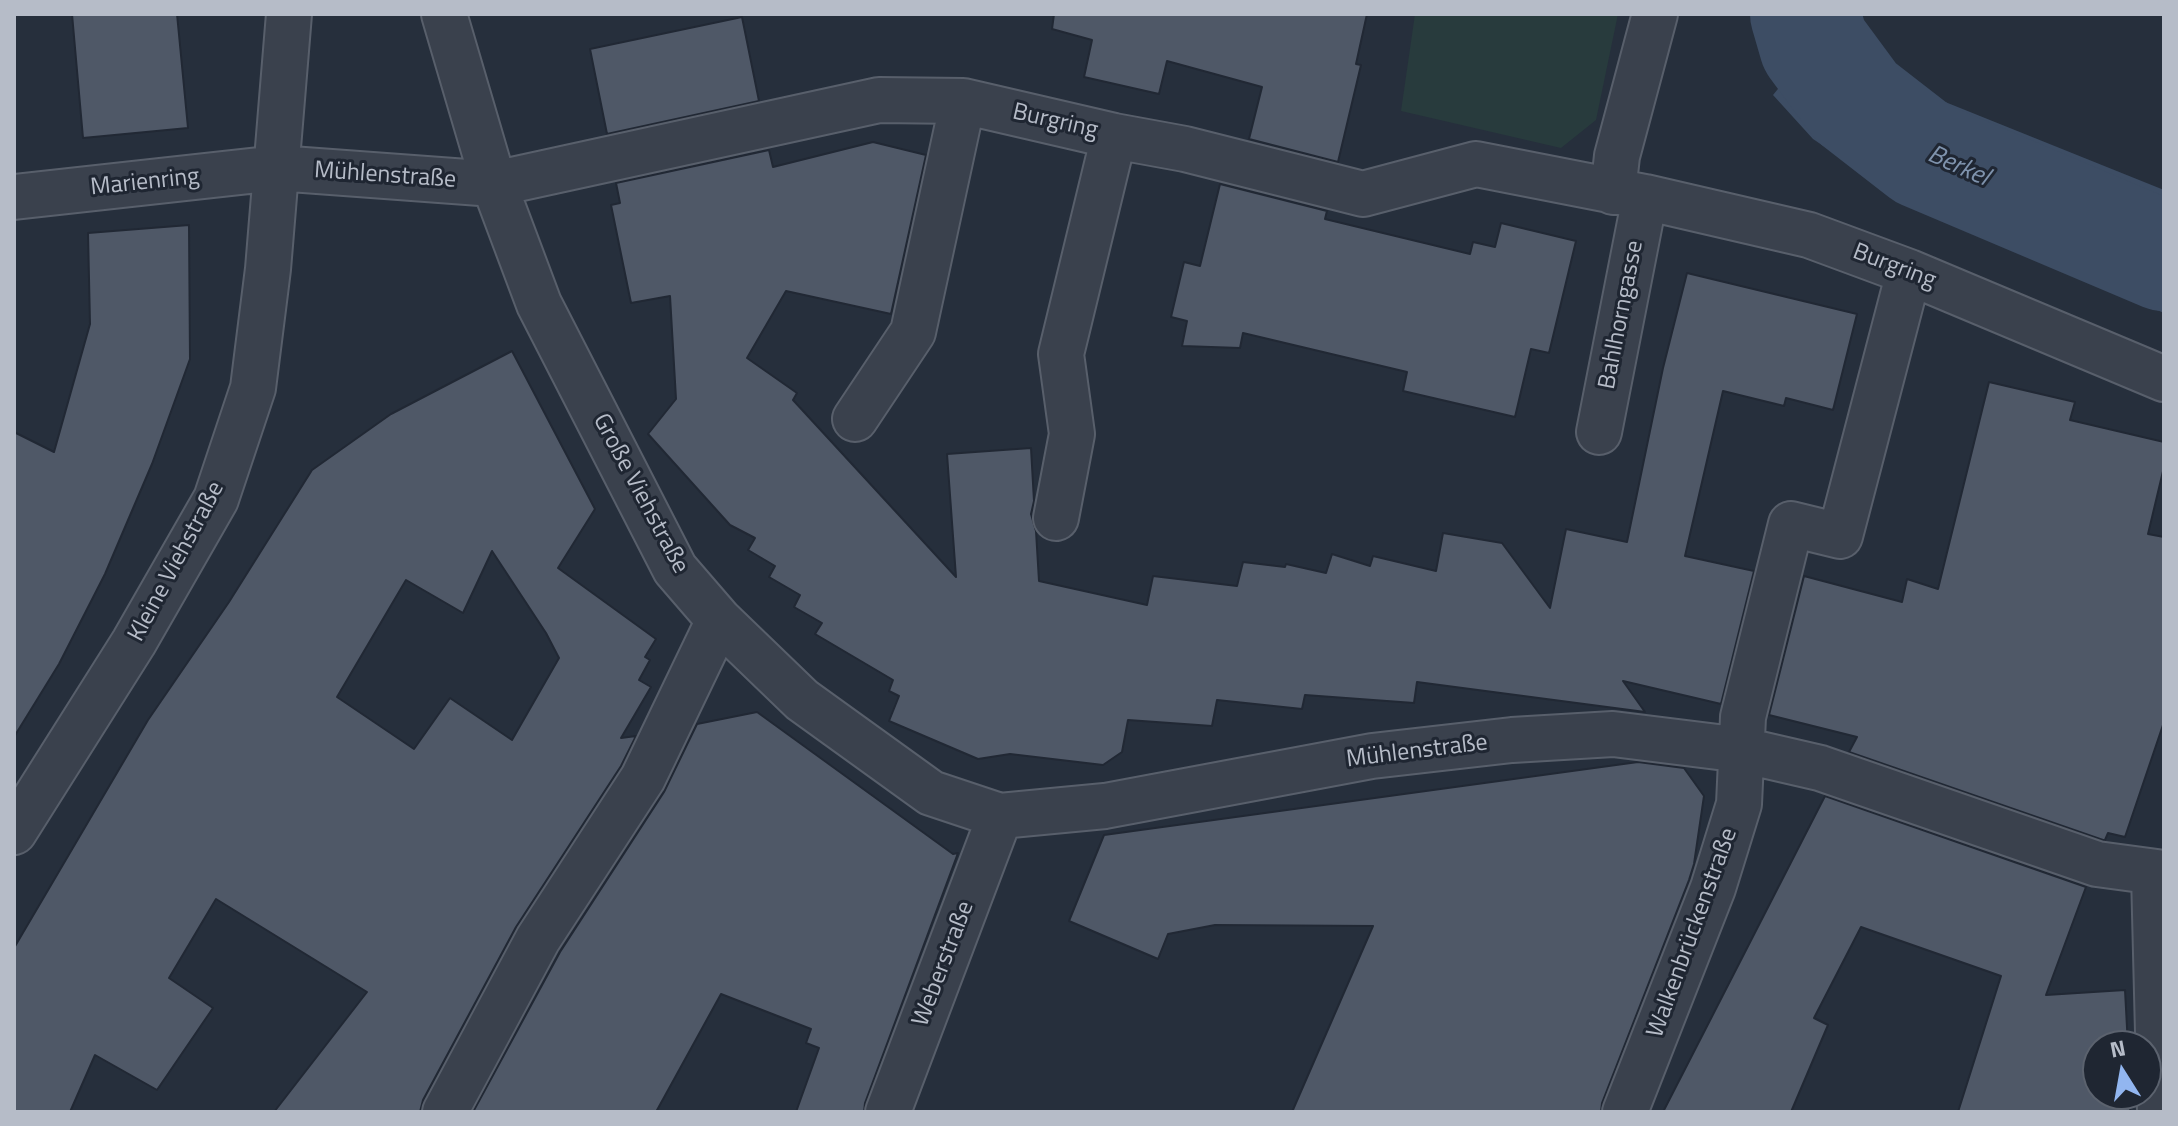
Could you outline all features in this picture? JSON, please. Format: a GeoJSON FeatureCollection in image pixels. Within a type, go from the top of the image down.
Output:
{"type":"FeatureCollection","features":[{"type":"Feature","properties":{"kind":"street"},"geometry":{"type":"LineString","coordinates":[[277,168],[289,14]]}},
{"type":"Feature","properties":{"kind":"street","name":"Große Viehstraße"},"geometry":{"type":"LineString","coordinates":[[444,14],[494,184],[539,304],[675,569],[719,620]]}},
{"type":"Feature","properties":{"kind":"street"},"geometry":{"type":"LineString","coordinates":[[1629,195],[1617,156],[1655,14]]}},
{"type":"Feature","properties":{"kind":"street","name":"Burgring"},"geometry":{"type":"LineString","coordinates":[[494,184],[879,100],[963,101],[1185,149],[1363,194],[1476,164],[1809,235],[1909,272],[2164,379]]}},
{"type":"Feature","properties":{"kind":"street"},"geometry":{"type":"LineString","coordinates":[[855,419],[913,332],[963,101]]}},
{"type":"Feature","properties":{"kind":"street"},"geometry":{"type":"LineString","coordinates":[[1056,518],[1072,434],[1061,354],[1114,136]]}},
{"type":"Feature","properties":{"kind":"street","name":"Mühlenstraße"},"geometry":{"type":"LineString","coordinates":[[277,168],[494,184]]}},
{"type":"Feature","properties":{"kind":"street","name":"Marienring"},"geometry":{"type":"LineString","coordinates":[[14,197],[277,168]]}},
{"type":"Feature","properties":{"kind":"street","name":"Kleine Viehstraße"},"geometry":{"type":"LineString","coordinates":[[14,832],[134,642],[216,499],[253,388],[277,168]]}},
{"type":"Feature","properties":{"kind":"street","name":"Bahlhorngasse"},"geometry":{"type":"LineString","coordinates":[[1599,432],[1629,195]]}},
{"type":"Feature","properties":{"kind":"street","name":"Walkenbrückenstraße"},"geometry":{"type":"LineString","coordinates":[[1625,1112],[1713,888],[1739,804],[1743,717],[1791,524],[1840,536],[1909,272]]}},
{"type":"Feature","properties":{"kind":"street"},"geometry":{"type":"LineString","coordinates":[[445,1112],[538,939],[643,778],[719,620]]}},
{"type":"Feature","properties":{"kind":"street","name":"Mühlenstraße"},"geometry":{"type":"LineString","coordinates":[[719,620],[802,700],[931,793],[1000,816],[1105,806],[1372,756],[1512,740],[1613,734],[1742,750],[1820,768],[2097,864],[2159,873]]}},
{"type":"Feature","properties":{"kind":"street","name":"Weberstraße"},"geometry":{"type":"LineString","coordinates":[[888,1112],[1000,816]]}},
{"type":"Feature","properties":{"kind":"street"},"geometry":{"type":"LineString","coordinates":[[2159,873],[2160,1112]]}},
{"type":"Feature","properties":{"kind":"shaded area"},"geometry":{"type":"Polygon","coordinates":[[[1415,14],[1618,14],[1596,120],[1561,148],[1401,111],[1415,14]]]}},
{"type":"Feature","properties":{"kind":"water"},"geometry":{"type":"Polygon","coordinates":[[[1851,41],[1866,63],[1888,79],[2164,190],[2164,313],[1966,229],[1858,169],[1813,139],[1773,95],[1814,45],[1851,41]]]}},
{"type":"Feature","properties":{"kind":"building"},"geometry":{"type":"Polygon","coordinates":[[[72,14],[177,14],[188,128],[83,138],[72,14]]]}},
{"type":"Feature","properties":{"kind":"building"},"geometry":{"type":"Polygon","coordinates":[[[1054,14],[1367,14],[1356,64],[1361,65],[1338,162],[1249,139],[1262,87],[1167,61],[1159,94],[1084,77],[1092,40],[1052,29],[1054,14]]]}},
{"type":"Feature","properties":{"kind":"building"},"geometry":{"type":"Polygon","coordinates":[[[742,17],[759,101],[607,134],[590,49],[742,17]]]}},
{"type":"Feature","properties":{"kind":"building"},"geometry":{"type":"Polygon","coordinates":[[[873,142],[926,155],[891,314],[786,291],[747,358],[797,393],[793,400],[956,577],[947,454],[1031,448],[1034,501],[1031,514],[1036,531],[1039,581],[1147,605],[1153,576],[1237,586],[1243,562],[1285,567],[1286,564],[1326,573],[1332,554],[1370,566],[1373,556],[1436,571],[1443,533],[1502,543],[1550,608],[1566,529],[1627,542],[1663,368],[1687,273],[1857,314],[1833,410],[1786,398],[1784,406],[1723,391],[1685,556],[1754,571],[1721,704],[1623,681],[1645,712],[1417,682],[1414,703],[1305,695],[1302,709],[1217,700],[1212,726],[1128,720],[1122,752],[1103,765],[1010,754],[978,759],[889,721],[899,696],[889,691],[893,680],[815,634],[822,623],[794,607],[800,595],[769,577],[775,566],[748,550],[755,538],[730,525],[648,434],[676,399],[670,296],[631,303],[611,205],[620,203],[616,183],[769,150],[773,167],[873,142]]]}},
{"type":"Feature","properties":{"kind":"building"},"geometry":{"type":"Polygon","coordinates":[[[1220,184],[1327,211],[1325,219],[1470,254],[1473,242],[1495,247],[1501,223],[1576,241],[1549,353],[1531,349],[1515,417],[1403,391],[1407,372],[1243,333],[1240,348],[1182,346],[1187,321],[1171,317],[1184,262],[1200,266],[1220,184]]]}},
{"type":"Feature","properties":{"kind":"building"},"geometry":{"type":"Polygon","coordinates":[[[189,225],[190,359],[152,464],[105,574],[59,664],[14,737],[14,432],[54,452],[90,324],[88,233],[189,225]]]}},
{"type":"Feature","properties":{"kind":"building"},"geometry":{"type":"Polygon","coordinates":[[[512,351],[595,509],[558,568],[656,639],[645,657],[650,660],[639,680],[651,687],[621,738],[636,736],[621,766],[516,927],[423,1100],[420,1112],[274,1112],[367,992],[216,899],[169,978],[213,1008],[157,1090],[95,1055],[70,1112],[14,1112],[14,948],[148,720],[229,602],[312,470],[391,414],[512,351]],[[492,551],[463,613],[406,580],[337,697],[414,749],[450,698],[512,740],[559,658],[492,551]]]}},
{"type":"Feature","properties":{"kind":"building"},"geometry":{"type":"Polygon","coordinates":[[[1989,382],[2075,402],[2070,420],[2164,442],[2164,467],[2148,534],[2164,537],[2164,722],[2125,837],[2108,833],[2103,840],[1849,752],[1857,737],[1769,715],[1804,576],[1902,602],[1907,579],[1938,589],[1989,382]]]}},
{"type":"Feature","properties":{"kind":"building"},"geometry":{"type":"Polygon","coordinates":[[[757,712],[953,854],[958,853],[864,1112],[796,1112],[819,1048],[806,1043],[811,1029],[721,994],[656,1112],[473,1112],[560,952],[664,792],[697,724],[757,712]]]}},
{"type":"Feature","properties":{"kind":"building"},"geometry":{"type":"Polygon","coordinates":[[[1638,762],[1684,768],[1704,796],[1689,880],[1601,1112],[1292,1112],[1373,926],[1215,925],[1168,934],[1158,959],[1069,921],[1104,835],[1638,762]]]}},
{"type":"Feature","properties":{"kind":"building"},"geometry":{"type":"Polygon","coordinates":[[[1825,796],[2086,887],[2046,995],[2125,990],[2127,1030],[2082,1030],[2082,1110],[2130,1112],[1958,1112],[2001,976],[1861,927],[1814,1018],[1828,1025],[1791,1112],[1663,1112],[1825,796]]]}},
{"type":"Feature","properties":{"kind":"waterway","name":"Berkel"},"geometry":{"type":"LineString","coordinates":[[1805,14],[1814,45],[1856,102],[1923,154],[2164,256]]}}]}
